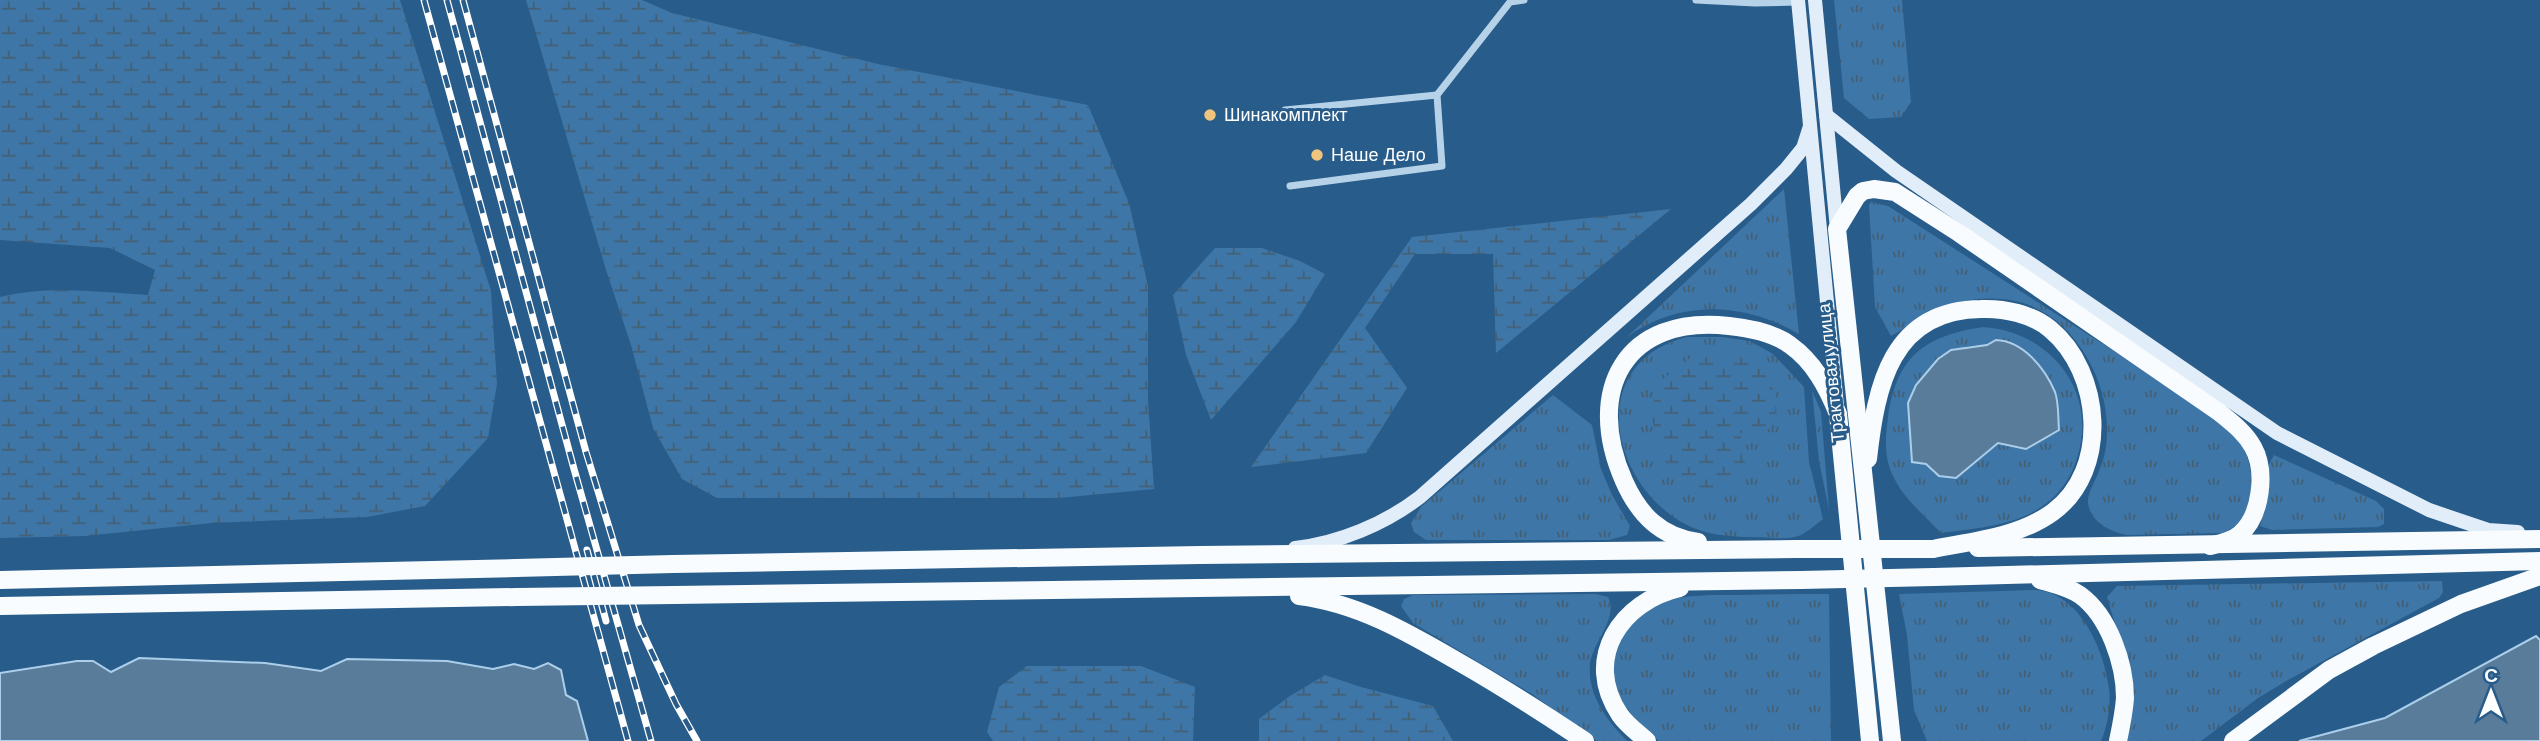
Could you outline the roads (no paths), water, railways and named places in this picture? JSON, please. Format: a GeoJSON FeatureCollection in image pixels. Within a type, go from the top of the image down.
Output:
{"type":"FeatureCollection","features":[{"type":"Feature","properties":{"kind":"main road","name":"Трактовая улица"},"geometry":{"type":"LineString","coordinates":[[1815,0],[1892,741]]}},
{"type":"Feature","properties":{"kind":"main road","name":"Трактовая улица"},"geometry":{"type":"LineString","coordinates":[[1798,1],[1870,741]]}},
{"type":"Feature","properties":{"kind":"main road"},"geometry":{"type":"LineString","coordinates":[[1826,115],[1896,171],[2277,433],[2429,510],[2488,530],[2540,537]]}},
{"type":"Feature","properties":{"kind":"main road"},"geometry":{"type":"LineString","coordinates":[[1200,555],[1282,549],[1326,542],[1381,522],[1411,504],[1751,204],[1803,148],[1810,126]]}},
{"type":"Feature","properties":{"kind":"main road"},"geometry":{"type":"LineString","coordinates":[[1837,229],[1857,196],[1863,191],[1874,189],[1895,192],[1959,233],[2236,426],[2251,443],[2258,458],[2258,498],[2251,520],[2241,533],[2210,546]]}},
{"type":"Feature","properties":{"kind":"main road"},"geometry":{"type":"LineString","coordinates":[[1865,491],[1874,424],[1887,368],[1900,343],[1921,324],[1950,312],[1987,309],[2022,314],[2051,330],[2079,366],[2089,396],[2093,428],[2083,475],[2063,504],[2037,523],[2000,536],[1933,549]]}},
{"type":"Feature","properties":{"kind":"main road"},"geometry":{"type":"LineString","coordinates":[[1796,549],[1686,540],[1668,534],[1646,516],[1626,485],[1612,449],[1608,415],[1613,384],[1630,355],[1640,346],[1663,334],[1688,326],[1733,326],[1770,335],[1788,343],[1811,364],[1838,414]]}},
{"type":"Feature","properties":{"kind":"main road"},"geometry":{"type":"LineString","coordinates":[[0,580],[1200,555],[2210,546],[2540,537]]}},
{"type":"Feature","properties":{"kind":"main road"},"geometry":{"type":"LineString","coordinates":[[0,606],[1801,580],[2540,561]]}},
{"type":"Feature","properties":{"kind":"main road"},"geometry":{"type":"LineString","coordinates":[[2019,575],[2073,591],[2091,604],[2100,617],[2114,645],[2124,681],[2124,710],[2118,741]]}},
{"type":"Feature","properties":{"kind":"main road"},"geometry":{"type":"LineString","coordinates":[[2233,741],[2311,682],[2356,655],[2460,604],[2540,576]]}},
{"type":"Feature","properties":{"kind":"main road"},"geometry":{"type":"LineString","coordinates":[[1647,741],[1622,717],[1613,703],[1607,684],[1605,666],[1610,640],[1628,615],[1656,596],[1679,588],[1801,580]]}},
{"type":"Feature","properties":{"kind":"main road"},"geometry":{"type":"LineString","coordinates":[[1201,589],[1303,596],[1355,608],[1423,641],[1521,698],[1585,741]]}},
{"type":"Feature","properties":{"kind":"main road"},"geometry":{"type":"LineString","coordinates":[[1889,709],[1904,741]]}},
{"type":"Feature","properties":{"kind":"street"},"geometry":{"type":"LineString","coordinates":[[1290,186],[1442,166],[1437,95],[1510,1],[1524,0]]}},
{"type":"Feature","properties":{"kind":"street"},"geometry":{"type":"LineString","coordinates":[[1696,0],[1755,3],[1798,1]]}},
{"type":"Feature","properties":{"kind":"street"},"geometry":{"type":"LineString","coordinates":[[1285,110],[1437,95]]}},
{"type":"Feature","properties":{"kind":"railway"},"geometry":{"type":"LineString","coordinates":[[424,0],[628,741]]}},
{"type":"Feature","properties":{"kind":"railway"},"geometry":{"type":"LineString","coordinates":[[447,0],[651,741]]}},
{"type":"Feature","properties":{"kind":"railway"},"geometry":{"type":"LineString","coordinates":[[463,0],[586,452],[639,625],[676,704],[697,741]]}},
{"type":"Feature","properties":{"kind":"railway"},"geometry":{"type":"LineString","coordinates":[[587,550],[606,621]]}},
{"type":"Feature","properties":{"kind":"place","name":"Шинакомплект"},"geometry":{"type":"Point","coordinates":[1210,115]}},
{"type":"Feature","properties":{"kind":"place","name":"Наше Дело"},"geometry":{"type":"Point","coordinates":[1317,155]}}]}
